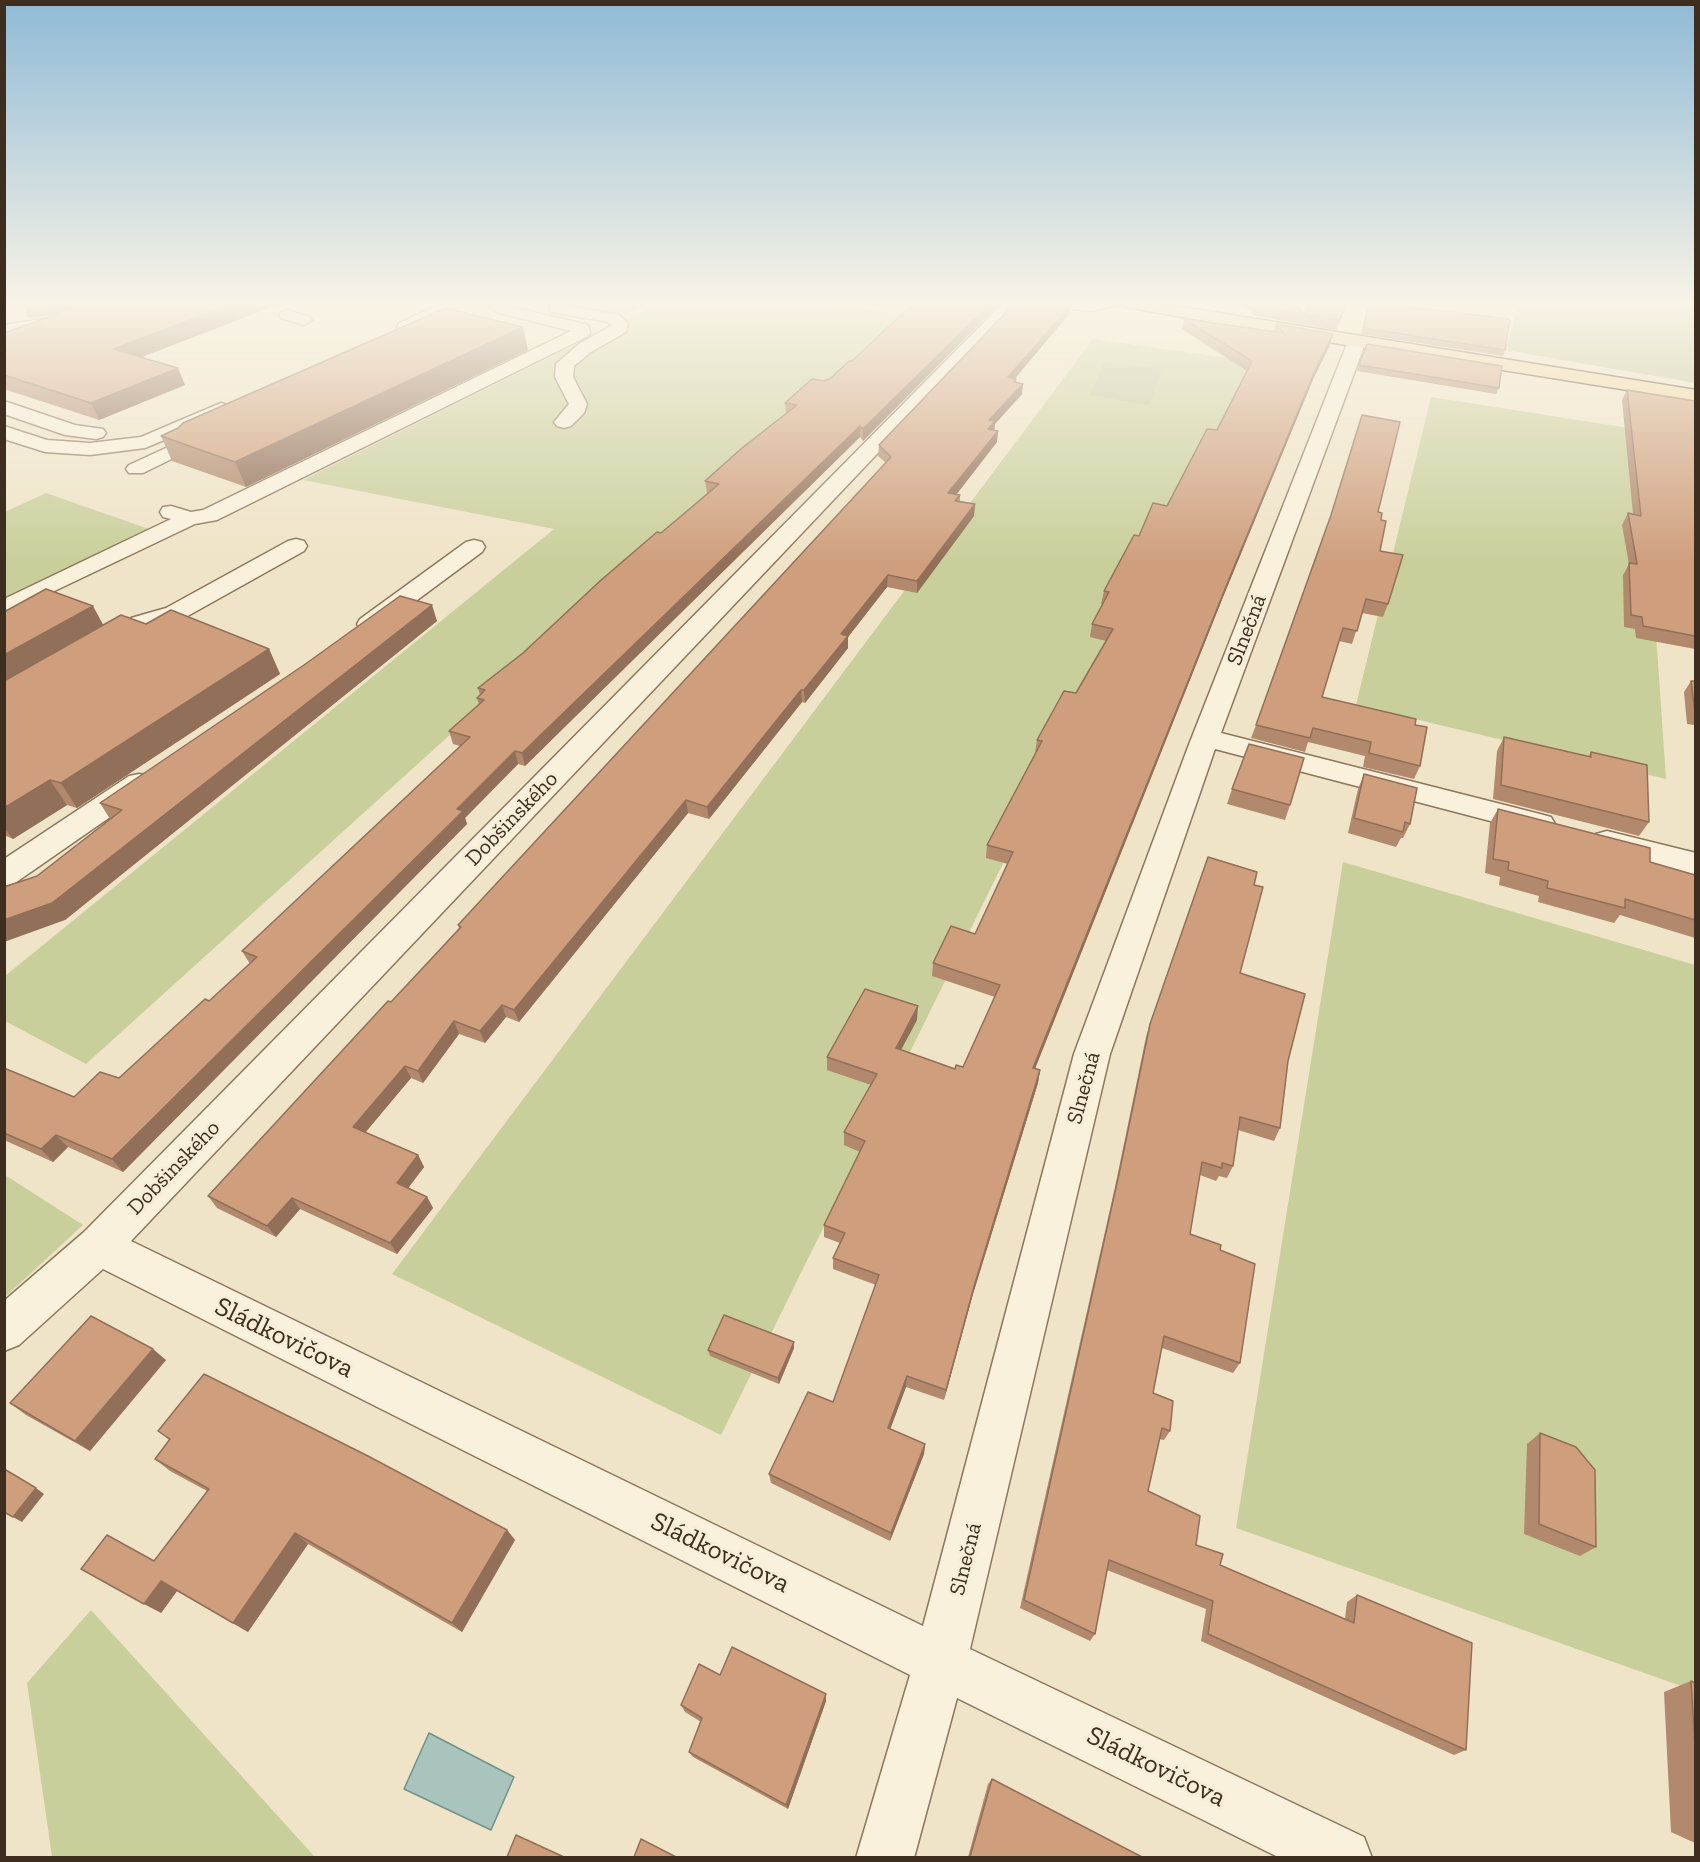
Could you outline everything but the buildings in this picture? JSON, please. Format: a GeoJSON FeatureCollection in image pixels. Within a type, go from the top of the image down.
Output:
{"type":"FeatureCollection","features":[{"type":"Feature","properties":{"kind":"main road"},"geometry":{"type":"LineString","coordinates":[[1651,389],[1695,396]]}},
{"type":"Feature","properties":{"kind":"street"},"geometry":{"type":"LineString","coordinates":[[4,608],[180,516],[208,515],[466,389]]}},
{"type":"Feature","properties":{"kind":"street"},"geometry":{"type":"LineString","coordinates":[[564,422],[577,409],[578,404],[570,389]]}},
{"type":"Feature","properties":{"kind":"street","name":"Dobšinského"},"geometry":{"type":"LineString","coordinates":[[4,1330],[99,1246],[929,389]]}},
{"type":"Feature","properties":{"kind":"street","name":"Slnečná"},"geometry":{"type":"LineString","coordinates":[[885,1857],[940,1662],[1092,1054],[1206,738],[1339,389]]}},
{"type":"Feature","properties":{"kind":"street"},"geometry":{"type":"LineString","coordinates":[[4,432],[45,446],[90,449],[145,442],[236,403]]}},
{"type":"Feature","properties":{"kind":"street"},"geometry":{"type":"LineString","coordinates":[[4,407],[72,431],[181,426]]}},
{"type":"Feature","properties":{"kind":"street"},"geometry":{"type":"LineString","coordinates":[[90,449],[129,472],[231,424]]}},
{"type":"Feature","properties":{"kind":"street"},"geometry":{"type":"LineString","coordinates":[[82,656],[140,623],[175,613],[296,546]]}},
{"type":"Feature","properties":{"kind":"street"},"geometry":{"type":"LineString","coordinates":[[349,639],[474,547]]}},
{"type":"Feature","properties":{"kind":"street"},"geometry":{"type":"LineString","coordinates":[[1206,738],[1695,864]]}},
{"type":"Feature","properties":{"kind":"street"},"geometry":{"type":"LineString","coordinates":[[4,875],[162,768]]}},
{"type":"Feature","properties":{"kind":"street","name":"Sládkovičova"},"geometry":{"type":"LineString","coordinates":[[99,1246],[940,1662],[1343,1857]]}},
{"type":"Feature","properties":{"kind":"green space"},"geometry":{"type":"Polygon","coordinates":[[[486,389],[833,389],[86,1064],[5,1021],[5,976],[554,529],[303,480],[486,389]]]}},
{"type":"Feature","properties":{"kind":"green space"},"geometry":{"type":"Polygon","coordinates":[[[1056,389],[1237,389],[721,1435],[392,1274],[1056,389]]]}},
{"type":"Feature","properties":{"kind":"green space"},"geometry":{"type":"Polygon","coordinates":[[[1093,389],[1155,389],[1149,405],[1090,395],[1093,389]]]}},
{"type":"Feature","properties":{"kind":"green space"},"geometry":{"type":"Polygon","coordinates":[[[1431,397],[1642,430],[1666,779],[1356,705],[1431,397]]]}},
{"type":"Feature","properties":{"kind":"green space"},"geometry":{"type":"Polygon","coordinates":[[[46,493],[149,529],[5,597],[5,512],[46,493]]]}},
{"type":"Feature","properties":{"kind":"green space"},"geometry":{"type":"Polygon","coordinates":[[[1343,862],[1695,965],[1695,1691],[1236,1528],[1343,862]]]}},
{"type":"Feature","properties":{"kind":"green space"},"geometry":{"type":"Polygon","coordinates":[[[5,1175],[83,1225],[5,1297],[5,1175]]]}},
{"type":"Feature","properties":{"kind":"green space"},"geometry":{"type":"Polygon","coordinates":[[[91,1610],[315,1857],[52,1857],[27,1683],[91,1610]]]}},
{"type":"Feature","properties":{"kind":"water"},"geometry":{"type":"Polygon","coordinates":[[[429,1733],[514,1777],[491,1830],[404,1789],[429,1733]]]}}]}
